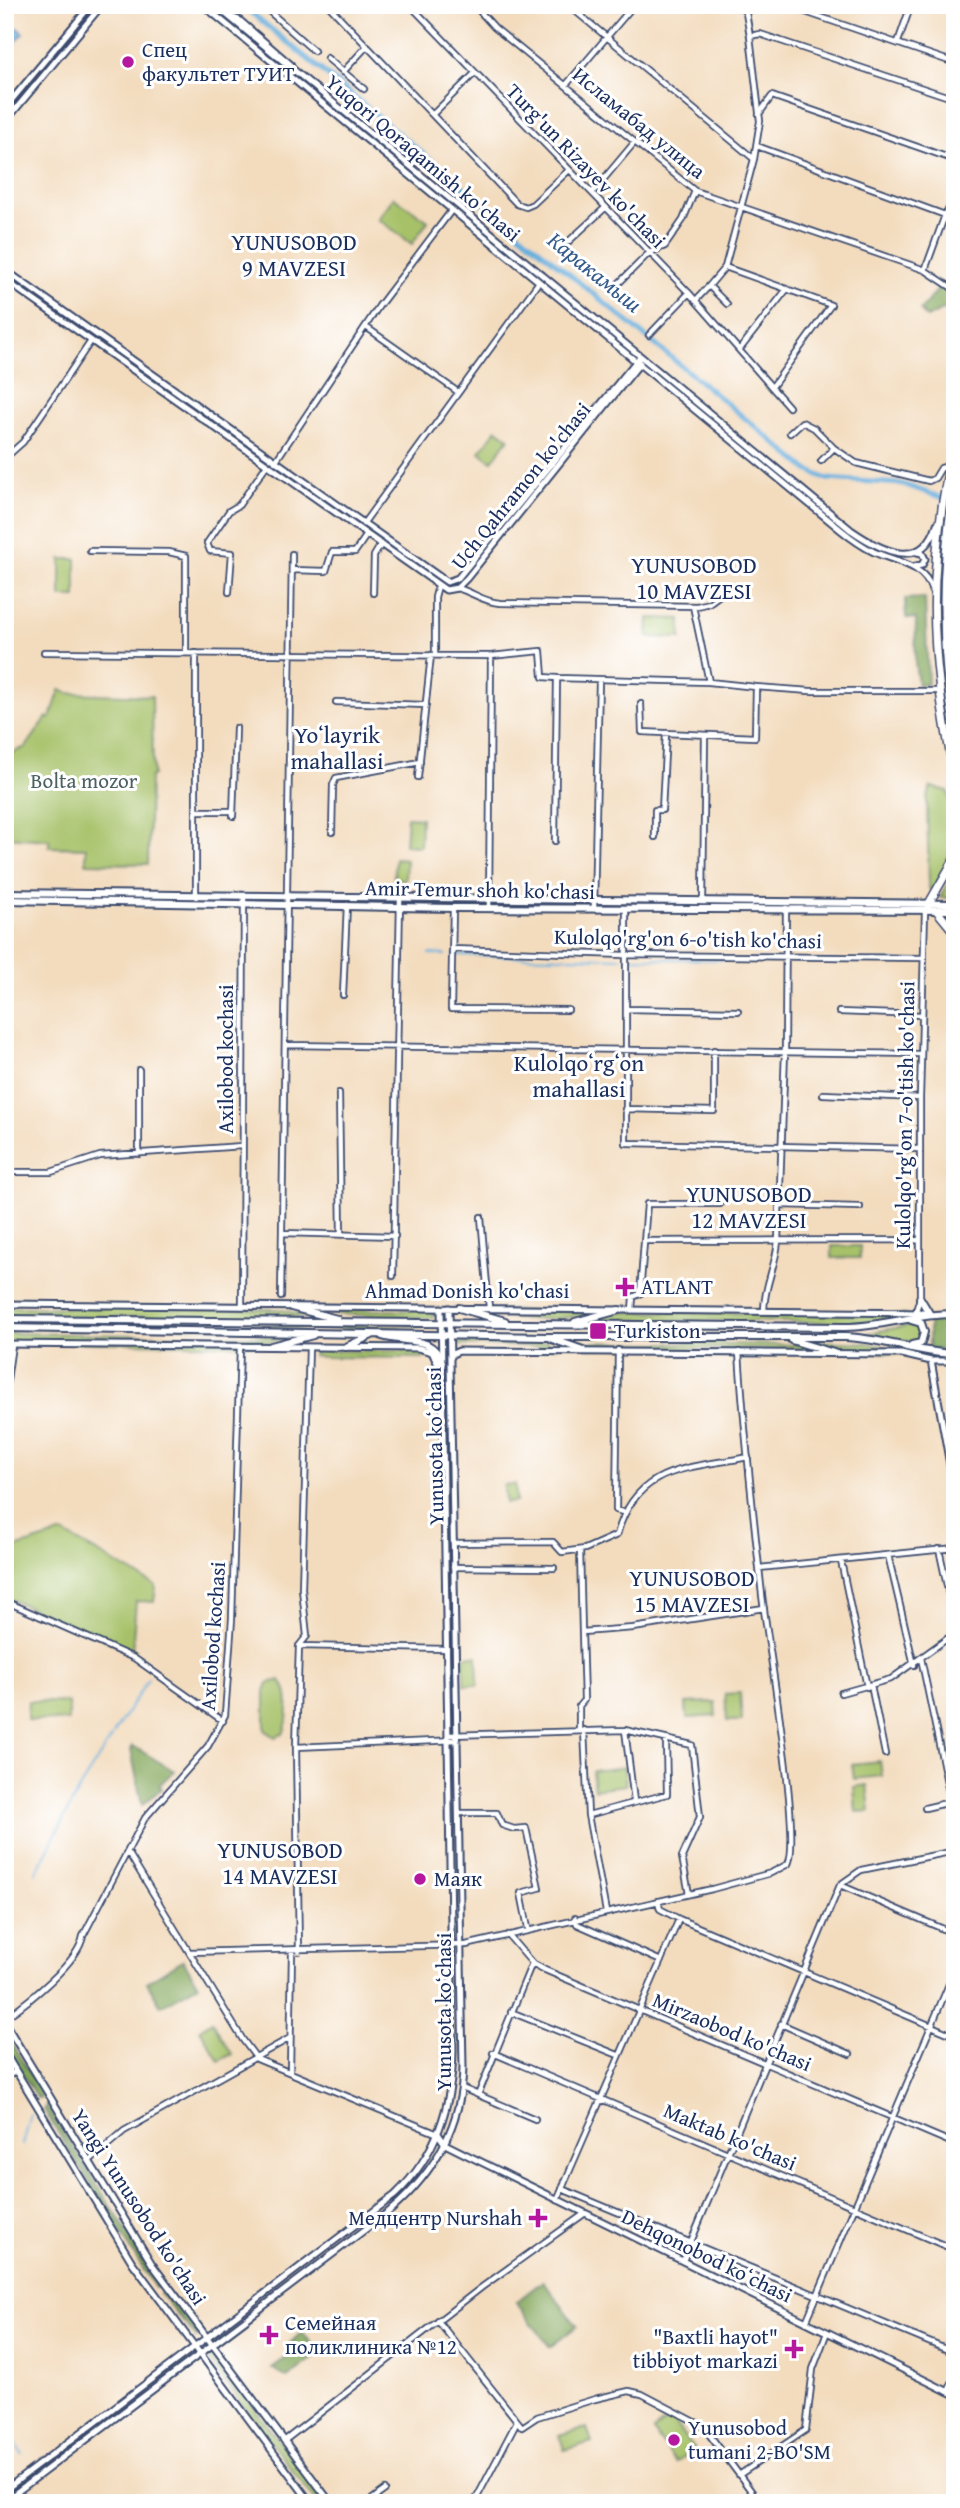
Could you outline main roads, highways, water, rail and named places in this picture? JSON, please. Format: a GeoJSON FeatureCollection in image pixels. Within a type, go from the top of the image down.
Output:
{"type":"FeatureCollection","features":[{"type":"Feature","properties":{"kind":"highway"},"geometry":{"type":"LineString","coordinates":[[955,439],[938,521],[932,590],[939,691],[955,776]]}},
{"type":"Feature","properties":{"kind":"highway"},"geometry":{"type":"LineString","coordinates":[[955,484],[946,537],[942,614],[955,730]]}},
{"type":"Feature","properties":{"kind":"highway"},"geometry":{"type":"LineString","coordinates":[[934,649],[944,648]]}},
{"type":"Feature","properties":{"kind":"highway"},"geometry":{"type":"LineString","coordinates":[[926,908],[955,858]]}},
{"type":"Feature","properties":{"kind":"highway"},"geometry":{"type":"LineString","coordinates":[[937,911],[955,932]]}},
{"type":"Feature","properties":{"kind":"main road"},"geometry":{"type":"LineString","coordinates":[[5,108],[91,5]]}},
{"type":"Feature","properties":{"kind":"main road"},"geometry":{"type":"LineString","coordinates":[[5,122],[102,5]]}},
{"type":"Feature","properties":{"kind":"main road","name":"Yuqori Qoraqamish ko'chasi"},"geometry":{"type":"LineString","coordinates":[[204,5],[227,20],[538,283],[640,360],[851,530],[890,551],[914,552]]}},
{"type":"Feature","properties":{"kind":"main road","name":"Yuqori Qoraqamish ko'chasi"},"geometry":{"type":"LineString","coordinates":[[215,5],[227,20]]}},
{"type":"Feature","properties":{"kind":"main road","name":"Yuqori Qoraqamish ko'chasi"},"geometry":{"type":"LineString","coordinates":[[227,20],[240,20],[275,49],[303,78],[854,540],[913,566],[925,575],[932,590]]}},
{"type":"Feature","properties":{"kind":"main road"},"geometry":{"type":"LineString","coordinates":[[27,82],[32,82],[34,87]]}},
{"type":"Feature","properties":{"kind":"main road"},"geometry":{"type":"LineString","coordinates":[[5,270],[363,525],[391,549]]}},
{"type":"Feature","properties":{"kind":"main road","name":"Uch Qahramon ko'chasi"},"geometry":{"type":"LineString","coordinates":[[5,280],[380,546],[391,549],[442,580],[451,582],[496,537]]}},
{"type":"Feature","properties":{"kind":"main road"},"geometry":{"type":"LineString","coordinates":[[40,304],[44,298]]}},
{"type":"Feature","properties":{"kind":"main road","name":"Uch Qahramon ko'chasi"},"geometry":{"type":"LineString","coordinates":[[391,549],[438,586],[446,590],[457,588],[640,360]]}},
{"type":"Feature","properties":{"kind":"main road"},"geometry":{"type":"LineString","coordinates":[[914,552],[930,541],[938,521]]}},
{"type":"Feature","properties":{"kind":"main road"},"geometry":{"type":"LineString","coordinates":[[913,566],[921,565],[925,559],[922,553],[914,552]]}},
{"type":"Feature","properties":{"kind":"main road","name":"Amir Temur shoh ko'chasi"},"geometry":{"type":"LineString","coordinates":[[5,893],[400,903],[926,908],[955,904]]}},
{"type":"Feature","properties":{"kind":"main road","name":"Amir Temur shoh ko'chasi"},"geometry":{"type":"LineString","coordinates":[[5,900],[196,899]]}},
{"type":"Feature","properties":{"kind":"main road","name":"Amir Temur shoh ko'chasi"},"geometry":{"type":"LineString","coordinates":[[287,901],[347,905],[400,903],[452,912],[488,904]]}},
{"type":"Feature","properties":{"kind":"main road","name":"Amir Temur shoh ko'chasi"},"geometry":{"type":"LineString","coordinates":[[594,905],[626,909],[703,906]]}},
{"type":"Feature","properties":{"kind":"main road","name":"Amir Temur shoh ko'chasi"},"geometry":{"type":"LineString","coordinates":[[926,908],[937,911],[955,910]]}},
{"type":"Feature","properties":{"kind":"main road"},"geometry":{"type":"LineString","coordinates":[[920,1298],[929,1313]]}},
{"type":"Feature","properties":{"kind":"main road","name":"Ahmad Donish ko'chasi"},"geometry":{"type":"LineString","coordinates":[[5,1304],[764,1311],[912,1317]]}},
{"type":"Feature","properties":{"kind":"main road"},"geometry":{"type":"LineString","coordinates":[[291,1307],[345,1322]]}},
{"type":"Feature","properties":{"kind":"main road","name":"Yunusota koʻchasi"},"geometry":{"type":"LineString","coordinates":[[5,2501],[391,2210],[422,2179],[445,2144],[462,2088],[453,1543],[446,1336],[441,1308]]}},
{"type":"Feature","properties":{"kind":"main road","name":"Yunusota koʻchasi"},"geometry":{"type":"LineString","coordinates":[[445,1322],[449,1308]]}},
{"type":"Feature","properties":{"kind":"main road"},"geometry":{"type":"LineString","coordinates":[[459,1308],[513,1323]]}},
{"type":"Feature","properties":{"kind":"main road"},"geometry":{"type":"LineString","coordinates":[[566,1324],[619,1310]]}},
{"type":"Feature","properties":{"kind":"main road","name":"Ahmad Donish ko'chasi"},"geometry":{"type":"LineString","coordinates":[[5,1319],[845,1327],[874,1326],[929,1313],[955,1314]]}},
{"type":"Feature","properties":{"kind":"main road"},"geometry":{"type":"LineString","coordinates":[[910,1345],[921,1343],[924,1332],[921,1323],[912,1317]]}},
{"type":"Feature","properties":{"kind":"main road","name":"Ahmad Donish ko'chasi"},"geometry":{"type":"LineString","coordinates":[[5,1328],[446,1336],[854,1337],[910,1345],[929,1353],[955,1354]]}},
{"type":"Feature","properties":{"kind":"main road"},"geometry":{"type":"LineString","coordinates":[[271,1346],[325,1332]]}},
{"type":"Feature","properties":{"kind":"main road"},"geometry":{"type":"LineString","coordinates":[[346,1347],[373,1334],[396,1340],[427,1343],[436,1349],[446,1362],[452,1354],[459,1351],[583,1350],[901,1354],[931,1361],[955,1362]]}},
{"type":"Feature","properties":{"kind":"main road"},"geometry":{"type":"LineString","coordinates":[[547,1337],[583,1350]]}},
{"type":"Feature","properties":{"kind":"main road"},"geometry":{"type":"LineString","coordinates":[[778,1338],[810,1344],[834,1353]]}},
{"type":"Feature","properties":{"kind":"main road"},"geometry":{"type":"LineString","coordinates":[[8,1344],[421,1348],[433,1354],[443,1375]]}},
{"type":"Feature","properties":{"kind":"main road"},"geometry":{"type":"LineString","coordinates":[[931,1361],[955,1492]]}},
{"type":"Feature","properties":{"kind":"main road","name":"Yunusota koʻchasi"},"geometry":{"type":"LineString","coordinates":[[5,2490],[395,2195],[416,2172],[439,2135],[452,2077],[450,1737],[443,1375],[446,1362]]}},
{"type":"Feature","properties":{"kind":"main road","name":"Yangi Yunusobod ko'chasi"},"geometry":{"type":"LineString","coordinates":[[5,2020],[164,2283],[331,2503]]}},
{"type":"Feature","properties":{"kind":"main road","name":"Yangi Yunusobod ko'chasi"},"geometry":{"type":"LineString","coordinates":[[5,2053],[114,2234],[152,2291],[311,2503]]}},
{"type":"Feature","properties":{"kind":"main road"},"geometry":{"type":"LineString","coordinates":[[37,2106],[51,2098]]}},
{"type":"Feature","properties":{"kind":"main road"},"geometry":{"type":"LineString","coordinates":[[439,2135],[445,2144]]}},
{"type":"Feature","properties":{"kind":"main road"},"geometry":{"type":"LineString","coordinates":[[434,2144],[445,2144]]}},
{"type":"Feature","properties":{"kind":"main road","name":"Dehqonobod koʻchasi"},"geometry":{"type":"LineString","coordinates":[[445,2144],[955,2395]]}},
{"type":"Feature","properties":{"kind":"main road"},"geometry":{"type":"LineString","coordinates":[[152,2291],[163,2290],[164,2283]]}},
{"type":"Feature","properties":{"kind":"water"},"geometry":{"type":"Polygon","coordinates":[[[15,26],[23,33],[7,52],[5,38],[15,26]]]}},
{"type":"Feature","properties":{"kind":"waterway","name":"Каракамыш"},"geometry":{"type":"LineString","coordinates":[[242,5],[808,470],[827,479],[902,484],[946,499]]}},
{"type":"Feature","properties":{"kind":"waterway"},"geometry":{"type":"LineString","coordinates":[[429,954],[446,955]]}},
{"type":"Feature","properties":{"kind":"waterway"},"geometry":{"type":"LineString","coordinates":[[453,955],[623,958]]}},
{"type":"Feature","properties":{"kind":"waterway"},"geometry":{"type":"LineString","coordinates":[[628,958],[782,961]]}},
{"type":"Feature","properties":{"kind":"waterway"},"geometry":{"type":"LineString","coordinates":[[789,961],[918,962]]}},
{"type":"Feature","properties":{"kind":"waterway"},"geometry":{"type":"LineString","coordinates":[[36,1873],[79,1789],[148,1679]]}},
{"type":"Feature","properties":{"kind":"waterway"},"geometry":{"type":"LineString","coordinates":[[22,2145],[30,2114]]}},
{"type":"Feature","properties":{"kind":"waterway"},"geometry":{"type":"LineString","coordinates":[[5,2430],[23,2455]]}},
{"type":"Feature","properties":{"kind":"waterway"},"geometry":{"type":"LineString","coordinates":[[56,2491],[64,2503]]}},
{"type":"Feature","properties":{"kind":"place","name":"Спец факультет ТУИТ"},"geometry":{"type":"Point","coordinates":[128,62]}},
{"type":"Feature","properties":{"kind":"place","name":"ATLANT"},"geometry":{"type":"Point","coordinates":[625,1287]}},
{"type":"Feature","properties":{"kind":"place","name":"Turkiston"},"geometry":{"type":"Point","coordinates":[598,1331]}},
{"type":"Feature","properties":{"kind":"place","name":"Маяк"},"geometry":{"type":"Point","coordinates":[420,1879]}},
{"type":"Feature","properties":{"kind":"place","name":"Медцентр Nurshah"},"geometry":{"type":"Point","coordinates":[538,2218]}},
{"type":"Feature","properties":{"kind":"place","name":"Семейная поликлиника №12"},"geometry":{"type":"Point","coordinates":[269,2335]}},
{"type":"Feature","properties":{"kind":"place","name":"\"Baxtli hayot\" tibbiyot markazi"},"geometry":{"type":"Point","coordinates":[794,2349]}},
{"type":"Feature","properties":{"kind":"place","name":"Yunusobod tumani 2-BO'SM"},"geometry":{"type":"Point","coordinates":[674,2440]}},
{"type":"Feature","properties":{"kind":"district","name":"YUNUSOBOD 9 MAVZESI"},"geometry":{"type":"Point","coordinates":[294,255]}},
{"type":"Feature","properties":{"kind":"district","name":"YUNUSOBOD 10 MAVZESI"},"geometry":{"type":"Point","coordinates":[694,578]}},
{"type":"Feature","properties":{"kind":"district","name":"Yoʻlayrik mahallasi"},"geometry":{"type":"Point","coordinates":[337,748]}},
{"type":"Feature","properties":{"kind":"district","name":"Kulolqoʻrgʻon mahallasi"},"geometry":{"type":"Point","coordinates":[579,1076]}},
{"type":"Feature","properties":{"kind":"district","name":"YUNUSOBOD 12 MAVZESI"},"geometry":{"type":"Point","coordinates":[749,1207]}},
{"type":"Feature","properties":{"kind":"district","name":"YUNUSOBOD 15 MAVZESI"},"geometry":{"type":"Point","coordinates":[692,1591]}},
{"type":"Feature","properties":{"kind":"district","name":"YUNUSOBOD 14 MAVZESI"},"geometry":{"type":"Point","coordinates":[280,1863]}},
{"type":"Feature","properties":{"kind":"park label","name":"Bolta mozor"},"geometry":{"type":"Point","coordinates":[84,781]}}]}
